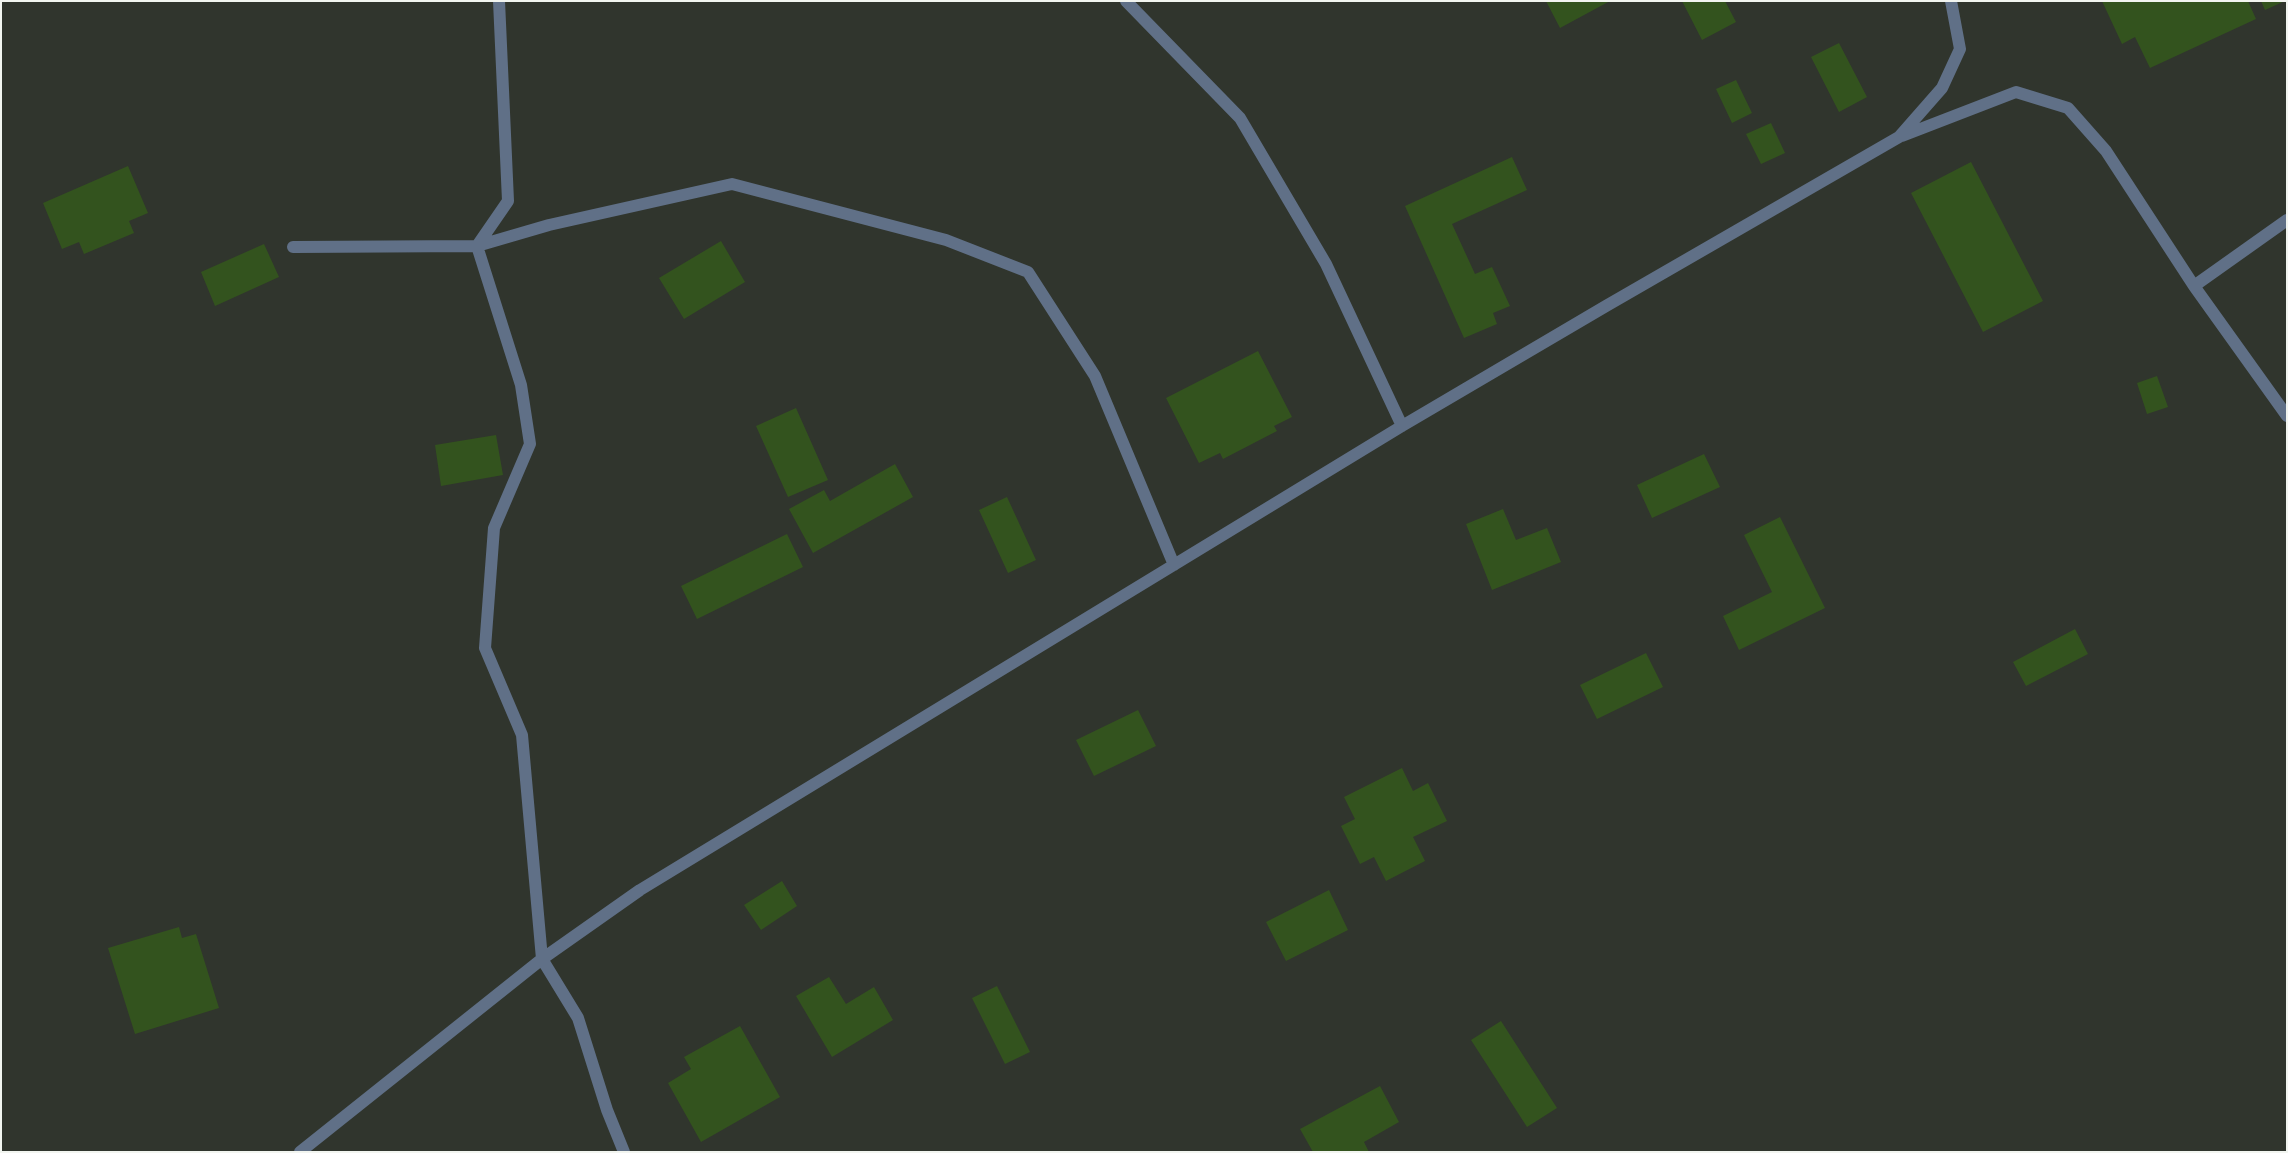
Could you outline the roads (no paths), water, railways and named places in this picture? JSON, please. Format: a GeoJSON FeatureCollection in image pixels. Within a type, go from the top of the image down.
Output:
{"type":"FeatureCollection","features":[{"type":"Feature","properties":{"kind":"street"},"geometry":{"type":"LineString","coordinates":[[477,246],[508,200],[499,1]]}},
{"type":"Feature","properties":{"kind":"street"},"geometry":{"type":"LineString","coordinates":[[1126,1],[1240,118],[1326,264],[1402,426]]}},
{"type":"Feature","properties":{"kind":"street"},"geometry":{"type":"LineString","coordinates":[[1899,137],[1942,88],[1960,49],[1951,1]]}},
{"type":"Feature","properties":{"kind":"street"},"geometry":{"type":"LineString","coordinates":[[300,1152],[542,959],[640,890],[1402,426],[1606,306],[1899,137],[2016,92],[2068,108],[2106,151],[2194,286],[2287,416]]}},
{"type":"Feature","properties":{"kind":"street"},"geometry":{"type":"LineString","coordinates":[[293,246],[477,246],[549,225],[732,184],[946,240],[1028,272],[1095,376],[1174,565]]}},
{"type":"Feature","properties":{"kind":"street"},"geometry":{"type":"LineString","coordinates":[[2194,286],[2287,220]]}},
{"type":"Feature","properties":{"kind":"street"},"geometry":{"type":"LineString","coordinates":[[477,246],[521,385],[530,444],[494,528],[486,648],[522,735],[542,959],[578,1018],[607,1110],[624,1152]]}}]}
